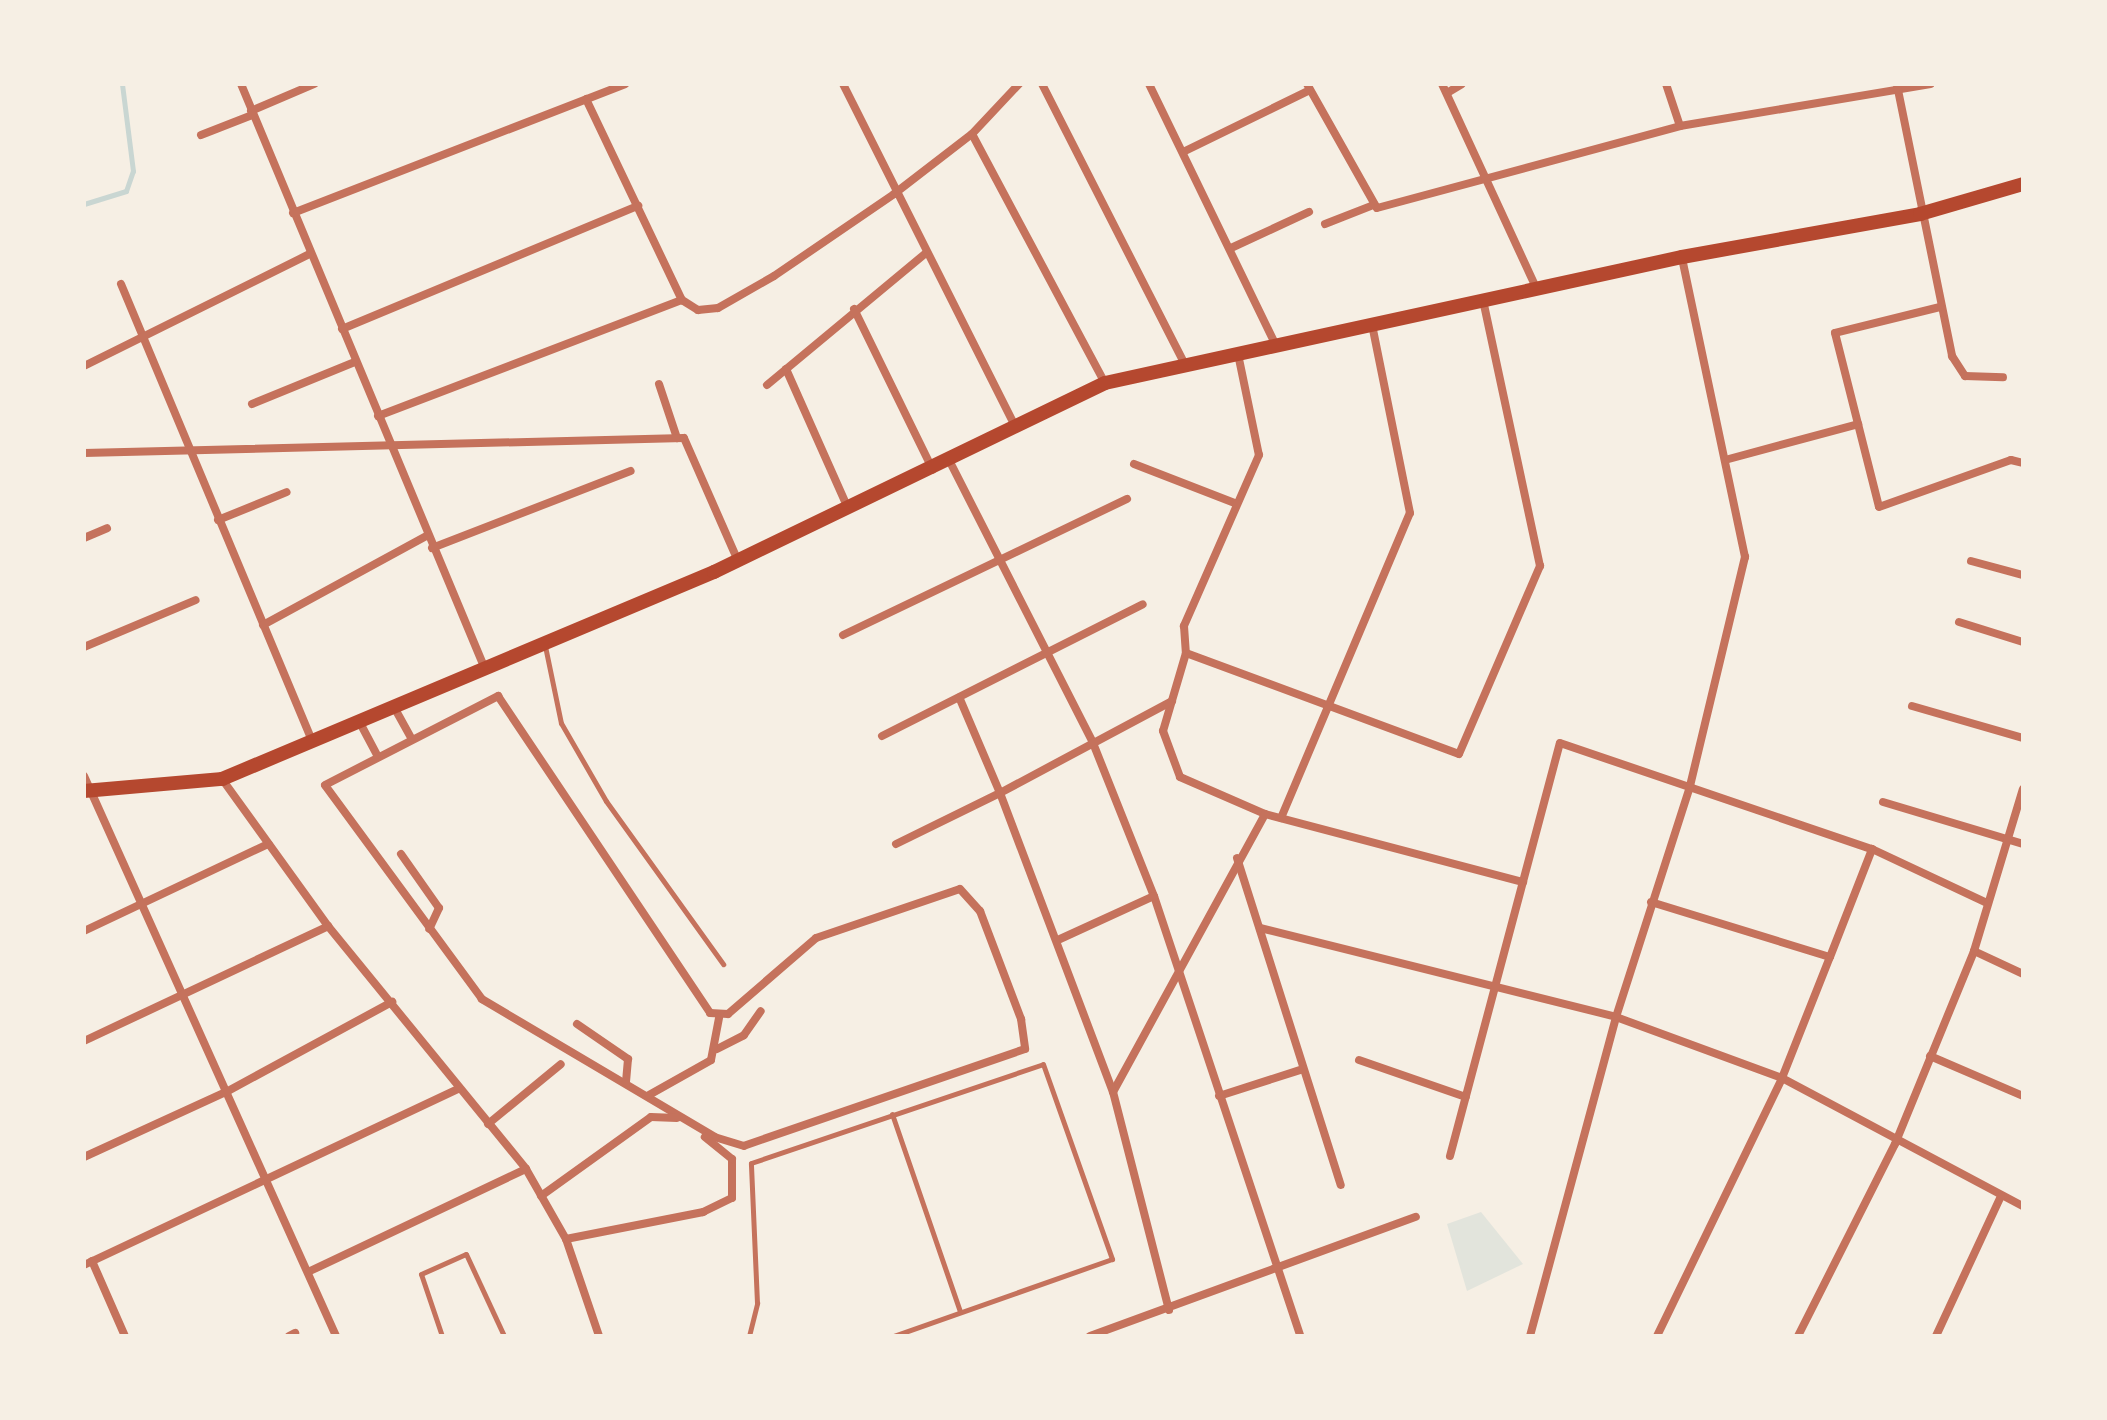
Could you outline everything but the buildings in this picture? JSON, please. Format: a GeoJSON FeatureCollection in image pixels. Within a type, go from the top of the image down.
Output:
{"type":"FeatureCollection","features":[{"type":"Feature","properties":{"kind":"main road"},"geometry":{"type":"LineString","coordinates":[[86,786],[222,779],[738,561],[933,470],[1105,383],[1238,354],[1373,330],[1682,257],[1920,214],[2023,184]]}},
{"type":"Feature","properties":{"kind":"street"},"geometry":{"type":"LineString","coordinates":[[241,84],[378,416],[389,450],[485,669]]}},
{"type":"Feature","properties":{"kind":"street"},"geometry":{"type":"LineString","coordinates":[[201,135],[314,84]]}},
{"type":"Feature","properties":{"kind":"street"},"geometry":{"type":"LineString","coordinates":[[293,213],[625,84]]}},
{"type":"Feature","properties":{"kind":"street"},"geometry":{"type":"LineString","coordinates":[[843,84],[894,194],[1015,426]]}},
{"type":"Feature","properties":{"kind":"street"},"geometry":{"type":"LineString","coordinates":[[586,99],[682,300],[698,310],[718,308],[894,194],[972,134],[1019,84]]}},
{"type":"Feature","properties":{"kind":"street"},"geometry":{"type":"LineString","coordinates":[[1042,84],[1185,365]]}},
{"type":"Feature","properties":{"kind":"street"},"geometry":{"type":"LineString","coordinates":[[1149,84],[1277,348]]}},
{"type":"Feature","properties":{"kind":"street"},"geometry":{"type":"LineString","coordinates":[[1442,84],[1490,181],[1538,292]]}},
{"type":"Feature","properties":{"kind":"street"},"geometry":{"type":"LineString","coordinates":[[1447,93],[1462,84]]}},
{"type":"Feature","properties":{"kind":"street"},"geometry":{"type":"LineString","coordinates":[[1666,84],[1680,126]]}},
{"type":"Feature","properties":{"kind":"street"},"geometry":{"type":"LineString","coordinates":[[1325,224],[1371,206],[1490,181],[1680,126],[1898,87],[1931,84]]}},
{"type":"Feature","properties":{"kind":"street"},"geometry":{"type":"LineString","coordinates":[[1183,152],[1309,87],[1371,206]]}},
{"type":"Feature","properties":{"kind":"street"},"geometry":{"type":"LineString","coordinates":[[1898,87],[1940,307],[1965,376],[2003,377]]}},
{"type":"Feature","properties":{"kind":"street"},"geometry":{"type":"LineString","coordinates":[[972,134],[1105,383]]}},
{"type":"Feature","properties":{"kind":"street"},"geometry":{"type":"LineString","coordinates":[[342,329],[638,206]]}},
{"type":"Feature","properties":{"kind":"street"},"geometry":{"type":"LineString","coordinates":[[1231,248],[1309,212]]}},
{"type":"Feature","properties":{"kind":"street"},"geometry":{"type":"LineString","coordinates":[[767,385],[854,309],[926,253]]}},
{"type":"Feature","properties":{"kind":"street"},"geometry":{"type":"LineString","coordinates":[[84,366],[310,254]]}},
{"type":"Feature","properties":{"kind":"street"},"geometry":{"type":"LineString","coordinates":[[1530,1336],[1616,1017],[1690,786],[1745,557],[1682,257]]}},
{"type":"Feature","properties":{"kind":"street"},"geometry":{"type":"LineString","coordinates":[[121,284],[189,454],[312,741]]}},
{"type":"Feature","properties":{"kind":"street"},"geometry":{"type":"LineString","coordinates":[[378,416],[682,300]]}},
{"type":"Feature","properties":{"kind":"street"},"geometry":{"type":"LineString","coordinates":[[1186,653],[1459,754],[1540,566],[1484,304]]}},
{"type":"Feature","properties":{"kind":"street"},"geometry":{"type":"LineString","coordinates":[[1940,307],[1835,333],[1879,507],[2011,460],[2023,463]]}},
{"type":"Feature","properties":{"kind":"street"},"geometry":{"type":"LineString","coordinates":[[854,309],[933,470]]}},
{"type":"Feature","properties":{"kind":"street"},"geometry":{"type":"LineString","coordinates":[[1281,818],[1410,513],[1373,330]]}},
{"type":"Feature","properties":{"kind":"street"},"geometry":{"type":"LineString","coordinates":[[1238,354],[1259,455],[1184,626],[1186,653],[1163,731],[1180,777],[1265,814],[1523,882]]}},
{"type":"Feature","properties":{"kind":"street"},"geometry":{"type":"LineString","coordinates":[[252,404],[355,362]]}},
{"type":"Feature","properties":{"kind":"street"},"geometry":{"type":"LineString","coordinates":[[786,369],[848,509]]}},
{"type":"Feature","properties":{"kind":"street"},"geometry":{"type":"LineString","coordinates":[[659,384],[677,438]]}},
{"type":"Feature","properties":{"kind":"street"},"geometry":{"type":"LineString","coordinates":[[1725,460],[1858,424]]}},
{"type":"Feature","properties":{"kind":"street"},"geometry":{"type":"LineString","coordinates":[[84,453],[389,450],[684,438],[738,561]]}},
{"type":"Feature","properties":{"kind":"street"},"geometry":{"type":"LineString","coordinates":[[949,460],[995,561],[1093,743],[1154,896],[1300,1336]]}},
{"type":"Feature","properties":{"kind":"street"},"geometry":{"type":"LineString","coordinates":[[1134,464],[1237,504]]}},
{"type":"Feature","properties":{"kind":"street"},"geometry":{"type":"LineString","coordinates":[[432,548],[631,471]]}},
{"type":"Feature","properties":{"kind":"street"},"geometry":{"type":"LineString","coordinates":[[218,520],[287,492]]}},
{"type":"Feature","properties":{"kind":"street"},"geometry":{"type":"LineString","coordinates":[[843,635],[1127,499]]}},
{"type":"Feature","properties":{"kind":"street"},"geometry":{"type":"LineString","coordinates":[[84,538],[107,528]]}},
{"type":"Feature","properties":{"kind":"street"},"geometry":{"type":"LineString","coordinates":[[263,625],[426,536]]}},
{"type":"Feature","properties":{"kind":"street"},"geometry":{"type":"LineString","coordinates":[[1971,561],[2023,575]]}},
{"type":"Feature","properties":{"kind":"street"},"geometry":{"type":"LineString","coordinates":[[84,647],[196,600]]}},
{"type":"Feature","properties":{"kind":"street"},"geometry":{"type":"LineString","coordinates":[[882,736],[1143,604]]}},
{"type":"Feature","properties":{"kind":"street"},"geometry":{"type":"LineString","coordinates":[[1959,622],[2023,642]]}},
{"type":"Feature","properties":{"kind":"street"},"geometry":{"type":"LineString","coordinates":[[959,697],[1060,939],[1113,1092],[1169,1310]]}},
{"type":"Feature","properties":{"kind":"street"},"geometry":{"type":"LineString","coordinates":[[649,1095],[711,1060],[717,1049],[719,1018],[816,938],[960,889],[980,911],[1027,1038],[1017,1056],[744,1146],[724,1142],[482,999],[325,785],[488,698],[508,701],[699,1001],[719,1018]]}},
{"type":"Feature","properties":{"kind":"street"},"geometry":{"type":"LineString","coordinates":[[896,844],[1000,793],[1172,701]]}},
{"type":"Feature","properties":{"kind":"street"},"geometry":{"type":"LineString","coordinates":[[1912,706],[2023,738]]}},
{"type":"Feature","properties":{"kind":"street"},"geometry":{"type":"LineString","coordinates":[[394,707],[411,738]]}},
{"type":"Feature","properties":{"kind":"street"},"geometry":{"type":"LineString","coordinates":[[359,721],[377,755]]}},
{"type":"Feature","properties":{"kind":"street"},"geometry":{"type":"LineString","coordinates":[[1450,1156],[1560,743],[1872,849],[1985,902]]}},
{"type":"Feature","properties":{"kind":"street"},"geometry":{"type":"LineString","coordinates":[[222,779],[328,926],[526,1169],[566,1239],[599,1336]]}},
{"type":"Feature","properties":{"kind":"street"},"geometry":{"type":"LineString","coordinates":[[86,786],[268,1177],[336,1336]]}},
{"type":"Feature","properties":{"kind":"street"},"geometry":{"type":"LineString","coordinates":[[1798,1336],[1895,1144],[1974,951],[1985,902],[2023,789]]}},
{"type":"Feature","properties":{"kind":"street"},"geometry":{"type":"LineString","coordinates":[[1883,802],[2023,844]]}},
{"type":"Feature","properties":{"kind":"street"},"geometry":{"type":"LineString","coordinates":[[1113,1092],[1176,967],[1265,814]]}},
{"type":"Feature","properties":{"kind":"street"},"geometry":{"type":"LineString","coordinates":[[84,931],[268,844]]}},
{"type":"Feature","properties":{"kind":"street"},"geometry":{"type":"LineString","coordinates":[[1657,1336],[1782,1078],[1872,849]]}},
{"type":"Feature","properties":{"kind":"street"},"geometry":{"type":"LineString","coordinates":[[401,854],[439,908],[439,921],[429,929]]}},
{"type":"Feature","properties":{"kind":"street"},"geometry":{"type":"LineString","coordinates":[[1237,858],[1341,1185]]}},
{"type":"Feature","properties":{"kind":"street"},"geometry":{"type":"LineString","coordinates":[[1060,939],[1154,896]]}},
{"type":"Feature","properties":{"kind":"street"},"geometry":{"type":"LineString","coordinates":[[1651,902],[1830,957]]}},
{"type":"Feature","properties":{"kind":"street"},"geometry":{"type":"LineString","coordinates":[[84,1041],[328,926]]}},
{"type":"Feature","properties":{"kind":"street"},"geometry":{"type":"LineString","coordinates":[[1260,928],[1616,1017],[1782,1078],[1895,1144],[2023,1206]]}},
{"type":"Feature","properties":{"kind":"street"},"geometry":{"type":"LineString","coordinates":[[1974,951],[2023,974]]}},
{"type":"Feature","properties":{"kind":"street"},"geometry":{"type":"LineString","coordinates":[[84,1157],[228,1091],[392,1002]]}},
{"type":"Feature","properties":{"kind":"street"},"geometry":{"type":"LineString","coordinates":[[717,1049],[744,1035],[761,1011]]}},
{"type":"Feature","properties":{"kind":"street"},"geometry":{"type":"LineString","coordinates":[[577,1024],[628,1059],[626,1083]]}},
{"type":"Feature","properties":{"kind":"street"},"geometry":{"type":"LineString","coordinates":[[1930,1056],[2023,1096]]}},
{"type":"Feature","properties":{"kind":"street"},"geometry":{"type":"LineString","coordinates":[[1359,1060],[1466,1097]]}},
{"type":"Feature","properties":{"kind":"street"},"geometry":{"type":"LineString","coordinates":[[488,1124],[561,1064]]}},
{"type":"Feature","properties":{"kind":"street"},"geometry":{"type":"LineString","coordinates":[[1219,1096],[1303,1069]]}},
{"type":"Feature","properties":{"kind":"street"},"geometry":{"type":"LineString","coordinates":[[125,1336],[88,1263],[458,1089]]}},
{"type":"Feature","properties":{"kind":"street"},"geometry":{"type":"LineString","coordinates":[[541,1196],[660,1113],[732,1159],[732,1198],[718,1207],[566,1239]]}},
{"type":"Feature","properties":{"kind":"street"},"geometry":{"type":"LineString","coordinates":[[310,1271],[526,1169]]}},
{"type":"Feature","properties":{"kind":"street"},"geometry":{"type":"LineString","coordinates":[[1936,1336],[2001,1196]]}},
{"type":"Feature","properties":{"kind":"street"},"geometry":{"type":"LineString","coordinates":[[1090,1336],[1277,1272],[1416,1217]]}},
{"type":"Feature","properties":{"kind":"lane"},"geometry":{"type":"LineString","coordinates":[[544,641],[561,723],[606,801],[723,964]]}},
{"type":"Feature","properties":{"kind":"lane"},"geometry":{"type":"LineString","coordinates":[[749,1336],[757,1303],[751,1163],[1043,1064],[1112,1259],[893,1336]]}},
{"type":"Feature","properties":{"kind":"lane"},"geometry":{"type":"LineString","coordinates":[[892,1114],[960,1312]]}},
{"type":"Feature","properties":{"kind":"lane"},"geometry":{"type":"LineString","coordinates":[[442,1336],[421,1274],[466,1254],[504,1336]]}},
{"type":"Feature","properties":{"kind":"shaded area"},"geometry":{"type":"Polygon","coordinates":[[[1481,1212],[1523,1264],[1467,1291],[1447,1224],[1481,1212]]]}},
{"type":"Feature","properties":{"kind":"waterway"},"geometry":{"type":"LineString","coordinates":[[84,204],[126,191],[133,171],[122,84]]}}]}
